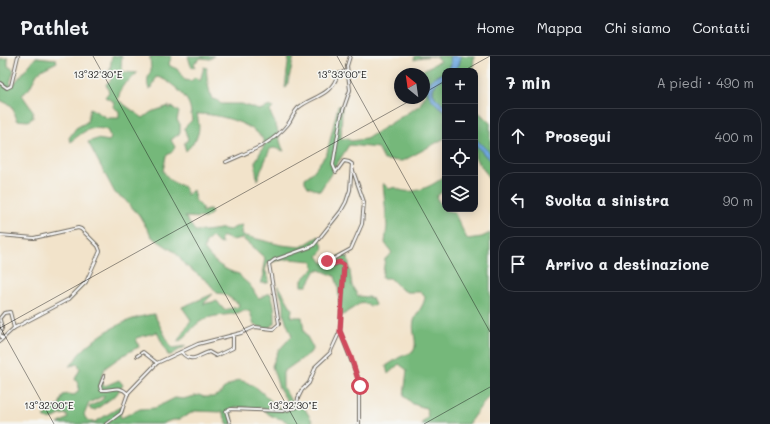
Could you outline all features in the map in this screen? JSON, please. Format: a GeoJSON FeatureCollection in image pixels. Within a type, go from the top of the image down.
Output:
{"type":"FeatureCollection","features":[{"type":"Feature","properties":{"kind":"street"},"geometry":{"type":"LineString","coordinates":[[0,83],[7,88],[11,86],[18,56]]}},
{"type":"Feature","properties":{"kind":"street"},"geometry":{"type":"LineString","coordinates":[[230,424],[226,411],[231,409],[283,411],[298,407],[298,398],[302,390],[309,383],[316,366],[330,353],[340,331],[344,265],[341,262],[327,266],[324,264],[351,248],[362,224],[364,202],[352,168],[352,164],[344,161],[336,172],[333,165],[341,116],[350,90],[347,71],[350,56]]}},
{"type":"Feature","properties":{"kind":"street"},"geometry":{"type":"LineString","coordinates":[[226,162],[267,144],[289,123],[295,111],[299,107],[314,100],[329,89],[336,80],[338,74],[347,71]]}},
{"type":"Feature","properties":{"kind":"street"},"geometry":{"type":"LineString","coordinates":[[106,424],[121,413],[128,394],[157,363],[198,344],[233,335],[255,327],[269,329],[279,324],[279,314],[269,264],[274,260],[314,246],[341,211],[346,202],[350,190],[352,168]]}},
{"type":"Feature","properties":{"kind":"street"},"geometry":{"type":"LineString","coordinates":[[0,235],[34,238],[78,228],[81,229],[100,250],[100,254],[86,282],[69,299],[14,328],[0,341]]}},
{"type":"Feature","properties":{"kind":"street"},"geometry":{"type":"LineString","coordinates":[[2,338],[0,334],[2,328],[0,319],[4,313],[10,312],[14,328]]}},
{"type":"Feature","properties":{"kind":"street"},"geometry":{"type":"LineString","coordinates":[[340,331],[359,381],[359,424]]}},
{"type":"Feature","properties":{"kind":"street"},"geometry":{"type":"LineString","coordinates":[[181,352],[186,358],[191,359],[209,352],[216,356],[233,348],[233,335]]}},
{"type":"Feature","properties":{"kind":"street"},"geometry":{"type":"LineString","coordinates":[[137,356],[143,352],[157,363]]}},
{"type":"Feature","properties":{"kind":"street"},"geometry":{"type":"LineString","coordinates":[[104,376],[100,386],[101,390],[117,388],[124,389],[128,394]]}},
{"type":"Feature","properties":{"kind":"green space"},"geometry":{"type":"Polygon","coordinates":[[[112,56],[122,56],[121,67],[124,72],[137,73],[123,86],[118,100],[143,118],[151,112],[169,106],[168,109],[172,107],[179,112],[177,120],[180,124],[180,133],[171,140],[175,147],[172,152],[166,156],[163,171],[171,181],[184,187],[187,195],[193,190],[195,200],[202,207],[202,212],[210,209],[212,213],[205,218],[185,217],[195,231],[221,229],[230,230],[242,225],[241,235],[281,245],[301,247],[319,236],[324,249],[318,256],[323,263],[345,254],[348,258],[352,286],[358,296],[373,299],[375,305],[370,306],[362,302],[340,317],[338,286],[335,276],[320,270],[316,270],[307,286],[302,286],[302,280],[314,268],[312,261],[290,259],[268,262],[265,270],[269,279],[268,283],[261,283],[264,275],[263,269],[265,258],[242,238],[232,240],[222,236],[220,240],[222,244],[218,243],[212,237],[206,242],[204,249],[211,258],[224,268],[239,274],[250,285],[259,298],[270,293],[274,304],[275,323],[268,328],[260,327],[254,324],[250,312],[245,310],[235,314],[213,316],[195,325],[184,338],[177,342],[191,320],[182,307],[213,294],[203,304],[217,301],[224,310],[238,307],[239,304],[224,294],[217,293],[208,282],[185,265],[176,253],[152,237],[139,215],[124,199],[115,193],[88,142],[97,139],[109,141],[111,138],[107,130],[96,128],[87,130],[70,142],[69,138],[76,128],[87,122],[90,108],[107,118],[119,118],[119,111],[113,107],[114,102],[105,97],[109,92],[106,84],[111,80],[110,69],[112,56]]]}},
{"type":"Feature","properties":{"kind":"green space"},"geometry":{"type":"Polygon","coordinates":[[[150,56],[172,56],[169,63],[170,66],[177,69],[185,80],[191,81],[195,77],[200,81],[204,67],[207,68],[207,79],[212,99],[217,100],[221,104],[242,104],[259,110],[270,106],[273,108],[270,111],[284,151],[274,148],[270,149],[257,180],[255,162],[265,144],[261,137],[246,125],[236,121],[215,115],[197,114],[199,125],[198,134],[194,142],[186,151],[184,144],[188,139],[184,128],[192,120],[189,104],[184,96],[175,87],[160,78],[156,77],[152,88],[149,89],[148,77],[151,71],[150,56]]]}},
{"type":"Feature","properties":{"kind":"green space"},"geometry":{"type":"Polygon","coordinates":[[[188,56],[214,56],[210,59],[201,58],[194,63],[195,68],[191,66],[188,56]]]}},
{"type":"Feature","properties":{"kind":"green space"},"geometry":{"type":"Polygon","coordinates":[[[289,56],[294,56],[287,87],[285,88],[289,56]]]}},
{"type":"Feature","properties":{"kind":"green space"},"geometry":{"type":"Polygon","coordinates":[[[415,56],[435,56],[422,57],[414,60],[415,56]]]}},
{"type":"Feature","properties":{"kind":"green space"},"geometry":{"type":"Polygon","coordinates":[[[435,56],[450,56],[448,68],[442,68],[442,74],[436,76],[430,82],[430,68],[427,68],[440,61],[435,56]]]}},
{"type":"Feature","properties":{"kind":"green space"},"geometry":{"type":"Polygon","coordinates":[[[461,56],[474,56],[473,68],[456,68],[459,65],[461,56]]]}},
{"type":"Feature","properties":{"kind":"green space"},"geometry":{"type":"Polygon","coordinates":[[[36,57],[56,59],[57,62],[43,69],[37,74],[29,89],[22,95],[33,111],[33,118],[28,121],[17,120],[12,106],[0,100],[0,59],[8,58],[8,66],[14,70],[10,83],[12,86],[36,57]]]}},
{"type":"Feature","properties":{"kind":"green space"},"geometry":{"type":"Polygon","coordinates":[[[442,79],[442,103],[436,98],[433,91],[434,87],[442,79]]]}},
{"type":"Feature","properties":{"kind":"green space"},"geometry":{"type":"Polygon","coordinates":[[[430,95],[436,104],[442,109],[442,140],[403,161],[384,160],[378,148],[349,145],[320,191],[308,187],[305,182],[305,178],[313,172],[327,153],[338,106],[342,106],[341,140],[345,138],[351,141],[366,139],[420,105],[430,104],[430,95]]]}},
{"type":"Feature","properties":{"kind":"green space"},"geometry":{"type":"Polygon","coordinates":[[[478,112],[490,123],[490,153],[478,141],[478,112]]]}},
{"type":"Feature","properties":{"kind":"green space"},"geometry":{"type":"Polygon","coordinates":[[[478,147],[490,161],[490,182],[485,171],[478,162],[478,147]]]}},
{"type":"Feature","properties":{"kind":"green space"},"geometry":{"type":"Polygon","coordinates":[[[442,178],[442,192],[436,197],[442,207],[442,212],[454,212],[467,239],[482,237],[490,233],[490,394],[468,424],[421,424],[428,416],[426,408],[413,404],[404,396],[407,370],[399,364],[388,374],[386,366],[400,357],[413,352],[415,348],[415,341],[413,325],[425,297],[421,292],[407,292],[401,289],[390,278],[382,278],[385,259],[392,253],[385,243],[387,226],[383,183],[389,189],[395,187],[400,190],[414,191],[428,187],[442,178]]]}},
{"type":"Feature","properties":{"kind":"green space"},"geometry":{"type":"Polygon","coordinates":[[[277,286],[280,288],[292,309],[291,317],[302,317],[304,331],[313,348],[310,353],[283,372],[283,387],[291,401],[305,409],[314,424],[289,424],[286,421],[270,415],[263,408],[236,407],[230,409],[233,424],[228,424],[222,412],[195,411],[178,420],[172,420],[161,424],[58,424],[68,418],[66,414],[50,420],[44,417],[59,405],[63,395],[74,395],[78,392],[79,385],[75,379],[80,369],[78,364],[69,366],[81,352],[97,338],[114,327],[134,319],[154,314],[171,347],[186,346],[171,355],[168,355],[157,332],[136,338],[139,347],[105,368],[100,382],[105,386],[119,380],[123,385],[116,395],[95,410],[91,410],[89,407],[102,400],[105,395],[89,403],[84,415],[87,420],[95,422],[120,407],[122,408],[120,414],[121,418],[140,409],[155,408],[175,398],[183,399],[199,395],[204,397],[213,397],[238,380],[246,382],[257,388],[279,408],[284,408],[289,404],[279,388],[272,366],[278,351],[292,336],[284,316],[284,303],[277,286]]]}},
{"type":"Feature","properties":{"kind":"water"},"geometry":{"type":"Polygon","coordinates":[[[450,56],[461,56],[459,65],[456,68],[448,68],[451,65],[450,56]]]}},
{"type":"Feature","properties":{"kind":"water"},"geometry":{"type":"Polygon","coordinates":[[[442,74],[442,79],[436,84],[433,91],[436,98],[442,103],[442,109],[430,97],[430,81],[442,74]]]}},
{"type":"Feature","properties":{"kind":"water"},"geometry":{"type":"Polygon","coordinates":[[[478,141],[490,153],[490,161],[478,147],[478,141]]]}},
{"type":"Feature","properties":{"kind":"route"},"geometry":{"type":"LineString","coordinates":[[327,261],[324,262],[324,265],[331,266],[339,262],[344,264],[343,306],[339,319],[340,331],[351,357],[360,386]]}}]}
